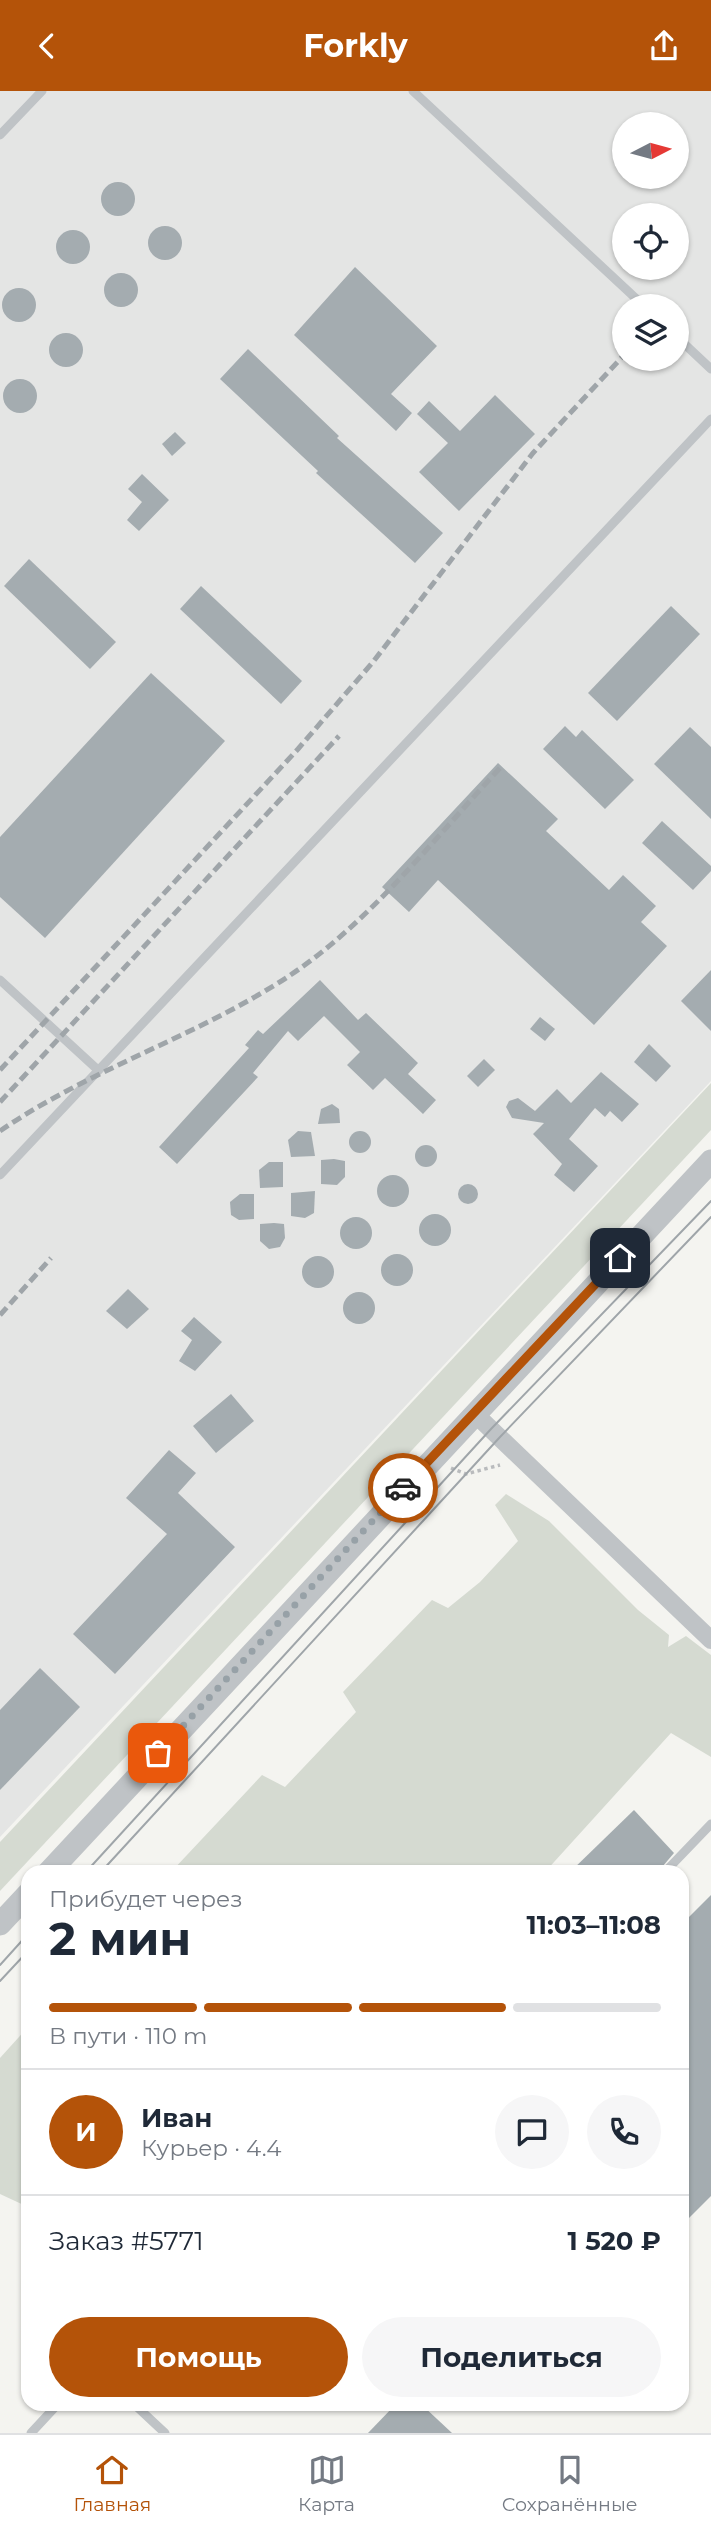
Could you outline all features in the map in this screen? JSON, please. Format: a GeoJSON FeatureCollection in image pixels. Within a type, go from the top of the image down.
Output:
{"type":"FeatureCollection","features":[{"type":"Feature","properties":{"kind":"street"},"geometry":{"type":"LineString","coordinates":[[55,1865],[711,1161]]}},
{"type":"Feature","properties":{"kind":"street"},"geometry":{"type":"LineString","coordinates":[[474,1413],[711,1640]]}},
{"type":"Feature","properties":{"kind":"street"},"geometry":{"type":"LineString","coordinates":[[0,1924],[21,1902]]}},
{"type":"Feature","properties":{"kind":"lane"},"geometry":{"type":"LineString","coordinates":[[0,135],[42,91]]}},
{"type":"Feature","properties":{"kind":"lane"},"geometry":{"type":"LineString","coordinates":[[413,91],[631,294]]}},
{"type":"Feature","properties":{"kind":"lane"},"geometry":{"type":"LineString","coordinates":[[689,348],[711,369]]}},
{"type":"Feature","properties":{"kind":"lane"},"geometry":{"type":"LineString","coordinates":[[0,1175],[711,419]]}},
{"type":"Feature","properties":{"kind":"lane"},"geometry":{"type":"LineString","coordinates":[[0,980],[98,1070]]}},
{"type":"Feature","properties":{"kind":"lane"},"geometry":{"type":"LineString","coordinates":[[672,1865],[711,1824]]}},
{"type":"Feature","properties":{"kind":"lane"},"geometry":{"type":"LineString","coordinates":[[31,2433],[51,2411]]}},
{"type":"Feature","properties":{"kind":"lane"},"geometry":{"type":"LineString","coordinates":[[141,2411],[165,2433]]}},
{"type":"Feature","properties":{"kind":"path"},"geometry":{"type":"LineString","coordinates":[[449,1467],[466,1474],[521,1458]]}},
{"type":"Feature","properties":{"kind":"shaded area"},"geometry":{"type":"Polygon","coordinates":[[[0,91],[711,91],[711,1081],[0,1837],[0,91]]]}},
{"type":"Feature","properties":{"kind":"shaded area"},"geometry":{"type":"Polygon","coordinates":[[[711,1083],[711,1130],[24,1865],[21,1865],[21,1869],[0,1891],[0,1842],[711,1083]]]}},
{"type":"Feature","properties":{"kind":"shaded area"},"geometry":{"type":"Polygon","coordinates":[[[506,1494],[549,1521],[638,1610],[669,1635],[668,1647],[686,1636],[711,1655],[711,1757],[671,1733],[551,1865],[178,1865],[262,1775],[285,1787],[356,1712],[343,1692],[432,1600],[448,1608],[480,1582],[518,1541],[495,1505],[506,1494]]]}},
{"type":"Feature","properties":{"kind":"shaded area"},"geometry":{"type":"Polygon","coordinates":[[[21,2035],[21,2204],[0,2194],[0,2058],[21,2035]]]}},
{"type":"Feature","properties":{"kind":"building"},"geometry":{"type":"Polygon","coordinates":[[[118,182],[130,187],[135,199],[130,211],[118,216],[106,211],[101,199],[106,187],[118,182]]]}},
{"type":"Feature","properties":{"kind":"building"},"geometry":{"type":"Polygon","coordinates":[[[165,226],[177,231],[182,243],[177,255],[165,260],[153,255],[148,243],[153,231],[165,226]]]}},
{"type":"Feature","properties":{"kind":"building"},"geometry":{"type":"Polygon","coordinates":[[[73,230],[85,235],[90,247],[85,259],[73,264],[61,259],[56,247],[61,235],[73,230]]]}},
{"type":"Feature","properties":{"kind":"building"},"geometry":{"type":"Polygon","coordinates":[[[355,267],[437,346],[391,394],[412,413],[396,431],[294,335],[355,267]]]}},
{"type":"Feature","properties":{"kind":"building"},"geometry":{"type":"Polygon","coordinates":[[[121,273],[133,278],[138,290],[133,302],[121,307],[109,302],[104,290],[109,278],[121,273]]]}},
{"type":"Feature","properties":{"kind":"building"},"geometry":{"type":"Polygon","coordinates":[[[19,288],[31,293],[36,305],[31,317],[19,322],[7,317],[2,305],[7,293],[19,288]]]}},
{"type":"Feature","properties":{"kind":"building"},"geometry":{"type":"Polygon","coordinates":[[[66,333],[78,338],[83,350],[78,362],[66,367],[54,362],[49,350],[54,338],[66,333]]]}},
{"type":"Feature","properties":{"kind":"building"},"geometry":{"type":"Polygon","coordinates":[[[248,349],[339,436],[337,438],[443,533],[415,563],[316,473],[318,471],[220,379],[248,349]]]}},
{"type":"Feature","properties":{"kind":"building"},"geometry":{"type":"Polygon","coordinates":[[[20,379],[32,384],[37,396],[32,408],[20,413],[8,408],[3,396],[8,384],[20,379]]]}},
{"type":"Feature","properties":{"kind":"building"},"geometry":{"type":"Polygon","coordinates":[[[495,395],[535,434],[459,511],[419,472],[448,443],[417,414],[429,401],[460,431],[495,395]]]}},
{"type":"Feature","properties":{"kind":"building"},"geometry":{"type":"Polygon","coordinates":[[[175,432],[186,443],[172,456],[162,444],[175,432]]]}},
{"type":"Feature","properties":{"kind":"building"},"geometry":{"type":"Polygon","coordinates":[[[142,474],[169,500],[139,531],[127,520],[142,502],[128,489],[142,474]]]}},
{"type":"Feature","properties":{"kind":"building"},"geometry":{"type":"Polygon","coordinates":[[[29,559],[116,642],[90,669],[4,586],[29,559]]]}},
{"type":"Feature","properties":{"kind":"building"},"geometry":{"type":"Polygon","coordinates":[[[201,586],[302,681],[281,704],[180,609],[201,586]]]}},
{"type":"Feature","properties":{"kind":"building"},"geometry":{"type":"Polygon","coordinates":[[[671,606],[700,634],[617,721],[588,693],[671,606]]]}},
{"type":"Feature","properties":{"kind":"building"},"geometry":{"type":"Polygon","coordinates":[[[151,673],[225,741],[45,938],[0,897],[0,837],[151,673]]]}},
{"type":"Feature","properties":{"kind":"building"},"geometry":{"type":"Polygon","coordinates":[[[565,726],[576,737],[582,730],[634,780],[605,809],[543,749],[565,726]]]}},
{"type":"Feature","properties":{"kind":"building"},"geometry":{"type":"Polygon","coordinates":[[[690,727],[711,747],[711,819],[654,764],[690,727]]]}},
{"type":"Feature","properties":{"kind":"building"},"geometry":{"type":"Polygon","coordinates":[[[498,763],[558,819],[546,831],[609,890],[623,875],[656,906],[641,922],[667,946],[594,1025],[438,880],[409,912],[382,887],[498,763]]]}},
{"type":"Feature","properties":{"kind":"building"},"geometry":{"type":"Polygon","coordinates":[[[662,821],[711,866],[711,871],[693,890],[642,843],[662,821]]]}},
{"type":"Feature","properties":{"kind":"building"},"geometry":{"type":"Polygon","coordinates":[[[711,970],[711,1031],[681,1001],[711,970]]]}},
{"type":"Feature","properties":{"kind":"building"},"geometry":{"type":"Polygon","coordinates":[[[320,980],[358,1020],[366,1013],[418,1063],[408,1074],[436,1100],[423,1114],[385,1078],[373,1090],[347,1065],[360,1052],[324,1016],[298,1041],[288,1031],[253,1073],[258,1077],[177,1164],[159,1147],[249,1048],[245,1045],[258,1030],[263,1034],[320,980]]]}},
{"type":"Feature","properties":{"kind":"building"},"geometry":{"type":"Polygon","coordinates":[[[540,1017],[555,1029],[545,1041],[530,1029],[540,1017]]]}},
{"type":"Feature","properties":{"kind":"building"},"geometry":{"type":"Polygon","coordinates":[[[649,1044],[671,1066],[656,1082],[634,1062],[649,1044]]]}},
{"type":"Feature","properties":{"kind":"building"},"geometry":{"type":"Polygon","coordinates":[[[484,1059],[495,1070],[478,1087],[467,1076],[484,1059]]]}},
{"type":"Feature","properties":{"kind":"building"},"geometry":{"type":"Polygon","coordinates":[[[601,1072],[639,1104],[622,1122],[610,1111],[605,1117],[595,1108],[569,1139],[598,1166],[574,1192],[554,1175],[562,1164],[533,1134],[544,1123],[512,1118],[506,1107],[509,1101],[518,1098],[535,1111],[557,1089],[571,1103],[601,1072]]]}},
{"type":"Feature","properties":{"kind":"building"},"geometry":{"type":"Polygon","coordinates":[[[332,1104],[339,1109],[340,1123],[318,1124],[321,1109],[332,1104]]]}},
{"type":"Feature","properties":{"kind":"building"},"geometry":{"type":"Polygon","coordinates":[[[298,1131],[311,1132],[315,1156],[291,1157],[288,1140],[298,1131]]]}},
{"type":"Feature","properties":{"kind":"building"},"geometry":{"type":"Polygon","coordinates":[[[360,1131],[368,1134],[371,1142],[368,1150],[360,1153],[352,1150],[349,1142],[352,1134],[360,1131]]]}},
{"type":"Feature","properties":{"kind":"building"},"geometry":{"type":"Polygon","coordinates":[[[426,1145],[436,1152],[437,1156],[430,1166],[426,1167],[416,1160],[415,1156],[422,1146],[426,1145]]]}},
{"type":"Feature","properties":{"kind":"building"},"geometry":{"type":"Polygon","coordinates":[[[321,1160],[345,1161],[345,1177],[337,1185],[321,1184],[321,1160]]]}},
{"type":"Feature","properties":{"kind":"building"},"geometry":{"type":"Polygon","coordinates":[[[269,1162],[283,1162],[283,1187],[260,1188],[259,1170],[269,1162]]]}},
{"type":"Feature","properties":{"kind":"building"},"geometry":{"type":"Polygon","coordinates":[[[393,1175],[404,1180],[409,1191],[404,1202],[393,1207],[382,1202],[377,1191],[382,1180],[393,1175]]]}},
{"type":"Feature","properties":{"kind":"building"},"geometry":{"type":"Polygon","coordinates":[[[464,1184],[472,1184],[478,1194],[472,1204],[464,1204],[458,1198],[458,1190],[464,1184]]]}},
{"type":"Feature","properties":{"kind":"building"},"geometry":{"type":"Polygon","coordinates":[[[315,1191],[314,1213],[305,1218],[291,1216],[291,1193],[315,1191]]]}},
{"type":"Feature","properties":{"kind":"building"},"geometry":{"type":"Polygon","coordinates":[[[240,1194],[254,1194],[254,1219],[239,1220],[231,1215],[230,1202],[240,1194]]]}},
{"type":"Feature","properties":{"kind":"building"},"geometry":{"type":"Polygon","coordinates":[[[435,1214],[446,1219],[451,1230],[446,1241],[435,1246],[424,1241],[419,1230],[424,1219],[435,1214]]]}},
{"type":"Feature","properties":{"kind":"building"},"geometry":{"type":"Polygon","coordinates":[[[356,1217],[367,1222],[372,1233],[367,1244],[356,1249],[345,1244],[340,1233],[345,1222],[356,1217]]]}},
{"type":"Feature","properties":{"kind":"building"},"geometry":{"type":"Polygon","coordinates":[[[260,1224],[284,1224],[285,1238],[280,1247],[269,1249],[260,1241],[260,1224]]]}},
{"type":"Feature","properties":{"kind":"building"},"geometry":{"type":"Polygon","coordinates":[[[397,1254],[408,1259],[413,1270],[408,1281],[397,1286],[386,1281],[381,1270],[386,1259],[397,1254]]]}},
{"type":"Feature","properties":{"kind":"building"},"geometry":{"type":"Polygon","coordinates":[[[318,1256],[329,1261],[334,1272],[329,1283],[318,1288],[307,1283],[302,1272],[307,1261],[318,1256]]]}},
{"type":"Feature","properties":{"kind":"building"},"geometry":{"type":"Polygon","coordinates":[[[128,1289],[149,1309],[127,1329],[106,1311],[128,1289]]]}},
{"type":"Feature","properties":{"kind":"building"},"geometry":{"type":"Polygon","coordinates":[[[359,1292],[370,1297],[375,1308],[370,1319],[359,1324],[348,1319],[343,1308],[348,1297],[359,1292]]]}},
{"type":"Feature","properties":{"kind":"building"},"geometry":{"type":"Polygon","coordinates":[[[194,1317],[222,1342],[195,1371],[179,1361],[192,1340],[181,1331],[194,1317]]]}},
{"type":"Feature","properties":{"kind":"building"},"geometry":{"type":"Polygon","coordinates":[[[231,1394],[254,1421],[216,1453],[193,1426],[231,1394]]]}},
{"type":"Feature","properties":{"kind":"building"},"geometry":{"type":"Polygon","coordinates":[[[169,1450],[196,1473],[178,1493],[235,1547],[115,1674],[73,1634],[167,1534],[126,1498],[169,1450]]]}},
{"type":"Feature","properties":{"kind":"building"},"geometry":{"type":"Polygon","coordinates":[[[40,1668],[80,1707],[0,1790],[0,1710],[40,1668]]]}},
{"type":"Feature","properties":{"kind":"building"},"geometry":{"type":"Polygon","coordinates":[[[634,1810],[674,1853],[664,1865],[577,1865],[634,1810]]]}},
{"type":"Feature","properties":{"kind":"building"},"geometry":{"type":"Polygon","coordinates":[[[711,1895],[711,2196],[689,2218],[689,1917],[711,1895]]]}},
{"type":"Feature","properties":{"kind":"building"},"geometry":{"type":"Polygon","coordinates":[[[389,2411],[428,2411],[452,2433],[368,2433],[389,2411]]]}},
{"type":"Feature","properties":{"kind":"tram line"},"geometry":{"type":"LineString","coordinates":[[92,1865],[491,1429],[711,1201]]}},
{"type":"Feature","properties":{"kind":"tram line"},"geometry":{"type":"LineString","coordinates":[[107,1865],[500,1437],[711,1217]]}},
{"type":"Feature","properties":{"kind":"tram line"},"geometry":{"type":"LineString","coordinates":[[0,1965],[21,1942]]}},
{"type":"Feature","properties":{"kind":"tram line"},"geometry":{"type":"LineString","coordinates":[[0,1981],[21,1958]]}},
{"type":"Feature","properties":{"kind":"railway"},"geometry":{"type":"LineString","coordinates":[[0,1070],[298,749],[373,662],[533,453],[612,368]]}},
{"type":"Feature","properties":{"kind":"railway"},"geometry":{"type":"LineString","coordinates":[[0,1102],[339,736]]}},
{"type":"Feature","properties":{"kind":"railway"},"geometry":{"type":"LineString","coordinates":[[0,1131],[70,1089],[218,1017],[289,976],[318,955],[374,905],[500,768]]}},
{"type":"Feature","properties":{"kind":"railway"},"geometry":{"type":"LineString","coordinates":[[0,1315],[51,1258]]}},
{"type":"Feature","properties":{"kind":"way so far"},"geometry":{"type":"LineString","coordinates":[[158,1753],[403,1488]]}},
{"type":"Feature","properties":{"kind":"route"},"geometry":{"type":"LineString","coordinates":[[403,1488],[620,1258]]}}]}
